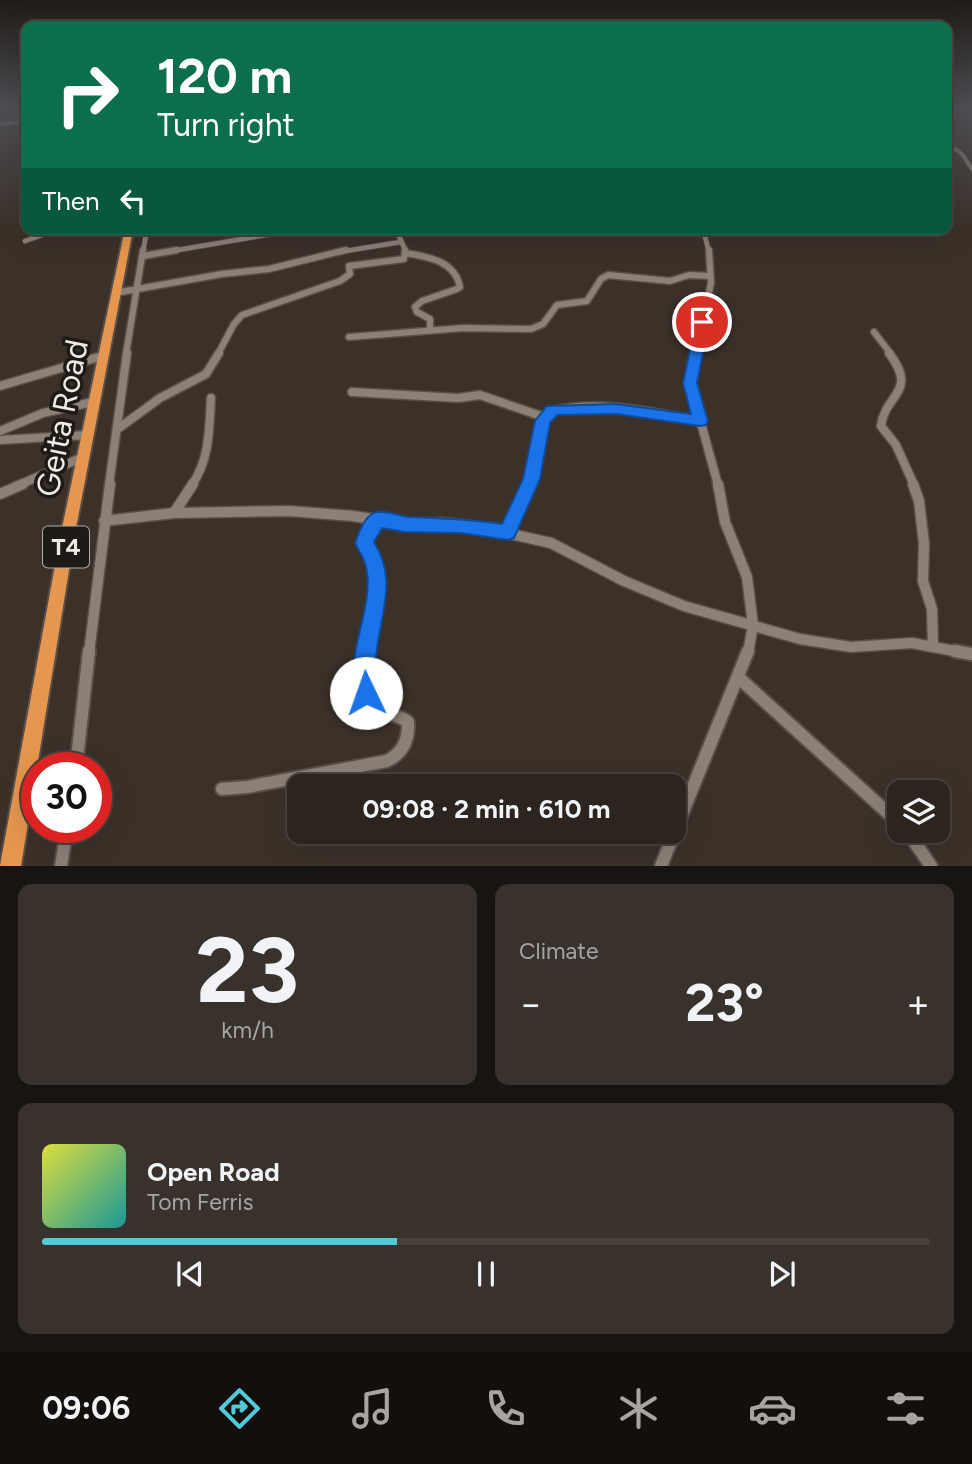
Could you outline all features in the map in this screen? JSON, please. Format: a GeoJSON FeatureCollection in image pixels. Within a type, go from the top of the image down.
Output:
{"type":"FeatureCollection","features":[{"type":"Feature","properties":{"kind":"highway","name":"Geita Road"},"geometry":{"type":"LineString","coordinates":[[10,866],[93,402],[127,235]]}},
{"type":"Feature","properties":{"kind":"street"},"geometry":{"type":"LineString","coordinates":[[954,148],[962,154],[972,169]]}},
{"type":"Feature","properties":{"kind":"street"},"geometry":{"type":"LineString","coordinates":[[25,241],[42,235]]}},
{"type":"Feature","properties":{"kind":"street"},"geometry":{"type":"LineString","coordinates":[[78,752],[129,328],[146,235]]}},
{"type":"Feature","properties":{"kind":"street"},"geometry":{"type":"LineString","coordinates":[[144,256],[266,235]]}},
{"type":"Feature","properties":{"kind":"street"},"geometry":{"type":"LineString","coordinates":[[119,428],[160,398],[206,373],[242,315],[348,277],[349,266],[400,261],[406,257],[406,253],[398,235]]}},
{"type":"Feature","properties":{"kind":"street"},"geometry":{"type":"LineString","coordinates":[[661,866],[747,656],[753,625],[752,598],[747,577],[725,522],[714,464],[690,377],[698,352],[710,276],[709,250],[705,235]]}},
{"type":"Feature","properties":{"kind":"street"},"geometry":{"type":"LineString","coordinates":[[115,293],[222,274],[269,269],[351,249],[401,242]]}},
{"type":"Feature","properties":{"kind":"street"},"geometry":{"type":"LineString","coordinates":[[406,253],[434,258],[453,269],[459,277],[460,287],[422,301],[415,307],[417,312],[430,320],[430,330]]}},
{"type":"Feature","properties":{"kind":"street"},"geometry":{"type":"LineString","coordinates":[[349,337],[430,330],[537,328],[557,305],[587,300],[601,279],[608,275],[670,281],[689,275],[710,276]]}},
{"type":"Feature","properties":{"kind":"street"},"geometry":{"type":"LineString","coordinates":[[874,332],[901,370],[903,382],[900,393],[884,415],[881,426],[895,445],[911,476],[919,501],[924,544],[923,581],[932,609],[933,646]]}},
{"type":"Feature","properties":{"kind":"street"},"geometry":{"type":"LineString","coordinates":[[0,386],[102,356]]}},
{"type":"Feature","properties":{"kind":"street"},"geometry":{"type":"LineString","coordinates":[[352,392],[458,398],[480,395],[544,418]]}},
{"type":"Feature","properties":{"kind":"street"},"geometry":{"type":"LineString","coordinates":[[174,513],[203,468],[207,454],[211,398]]}},
{"type":"Feature","properties":{"kind":"street"},"geometry":{"type":"LineString","coordinates":[[0,431],[43,413],[93,402]]}},
{"type":"Feature","properties":{"kind":"street"},"geometry":{"type":"LineString","coordinates":[[508,532],[532,479],[544,418],[548,412],[557,409],[593,408],[700,421]]}},
{"type":"Feature","properties":{"kind":"street"},"geometry":{"type":"LineString","coordinates":[[0,440],[87,435]]}},
{"type":"Feature","properties":{"kind":"street"},"geometry":{"type":"LineString","coordinates":[[0,494],[83,457]]}},
{"type":"Feature","properties":{"kind":"street"},"geometry":{"type":"LineString","coordinates":[[104,521],[174,513],[289,511],[405,524],[461,525],[508,532],[551,543],[624,581],[684,606],[800,639],[851,648],[893,643],[933,646],[972,654]]}},
{"type":"Feature","properties":{"kind":"street"},"geometry":{"type":"LineString","coordinates":[[222,789],[247,787],[387,761],[401,751],[407,738],[408,722],[399,713],[378,710],[372,706],[366,693],[363,674],[373,620],[377,575],[375,560],[365,543],[369,531],[378,519]]}},
{"type":"Feature","properties":{"kind":"street"},"geometry":{"type":"LineString","coordinates":[[738,678],[887,812]]}},
{"type":"Feature","properties":{"kind":"street"},"geometry":{"type":"LineString","coordinates":[[61,866],[65,843]]}},
{"type":"Feature","properties":{"kind":"street"},"geometry":{"type":"LineString","coordinates":[[915,843],[931,866]]}},
{"type":"Feature","properties":{"kind":"route"},"geometry":{"type":"LineString","coordinates":[[366,693],[364,658],[373,620],[377,567],[365,543],[366,536],[378,519],[414,525],[443,523],[508,532],[532,479],[545,415],[553,410],[616,409],[700,421],[690,377],[697,359],[702,322]]}}]}
